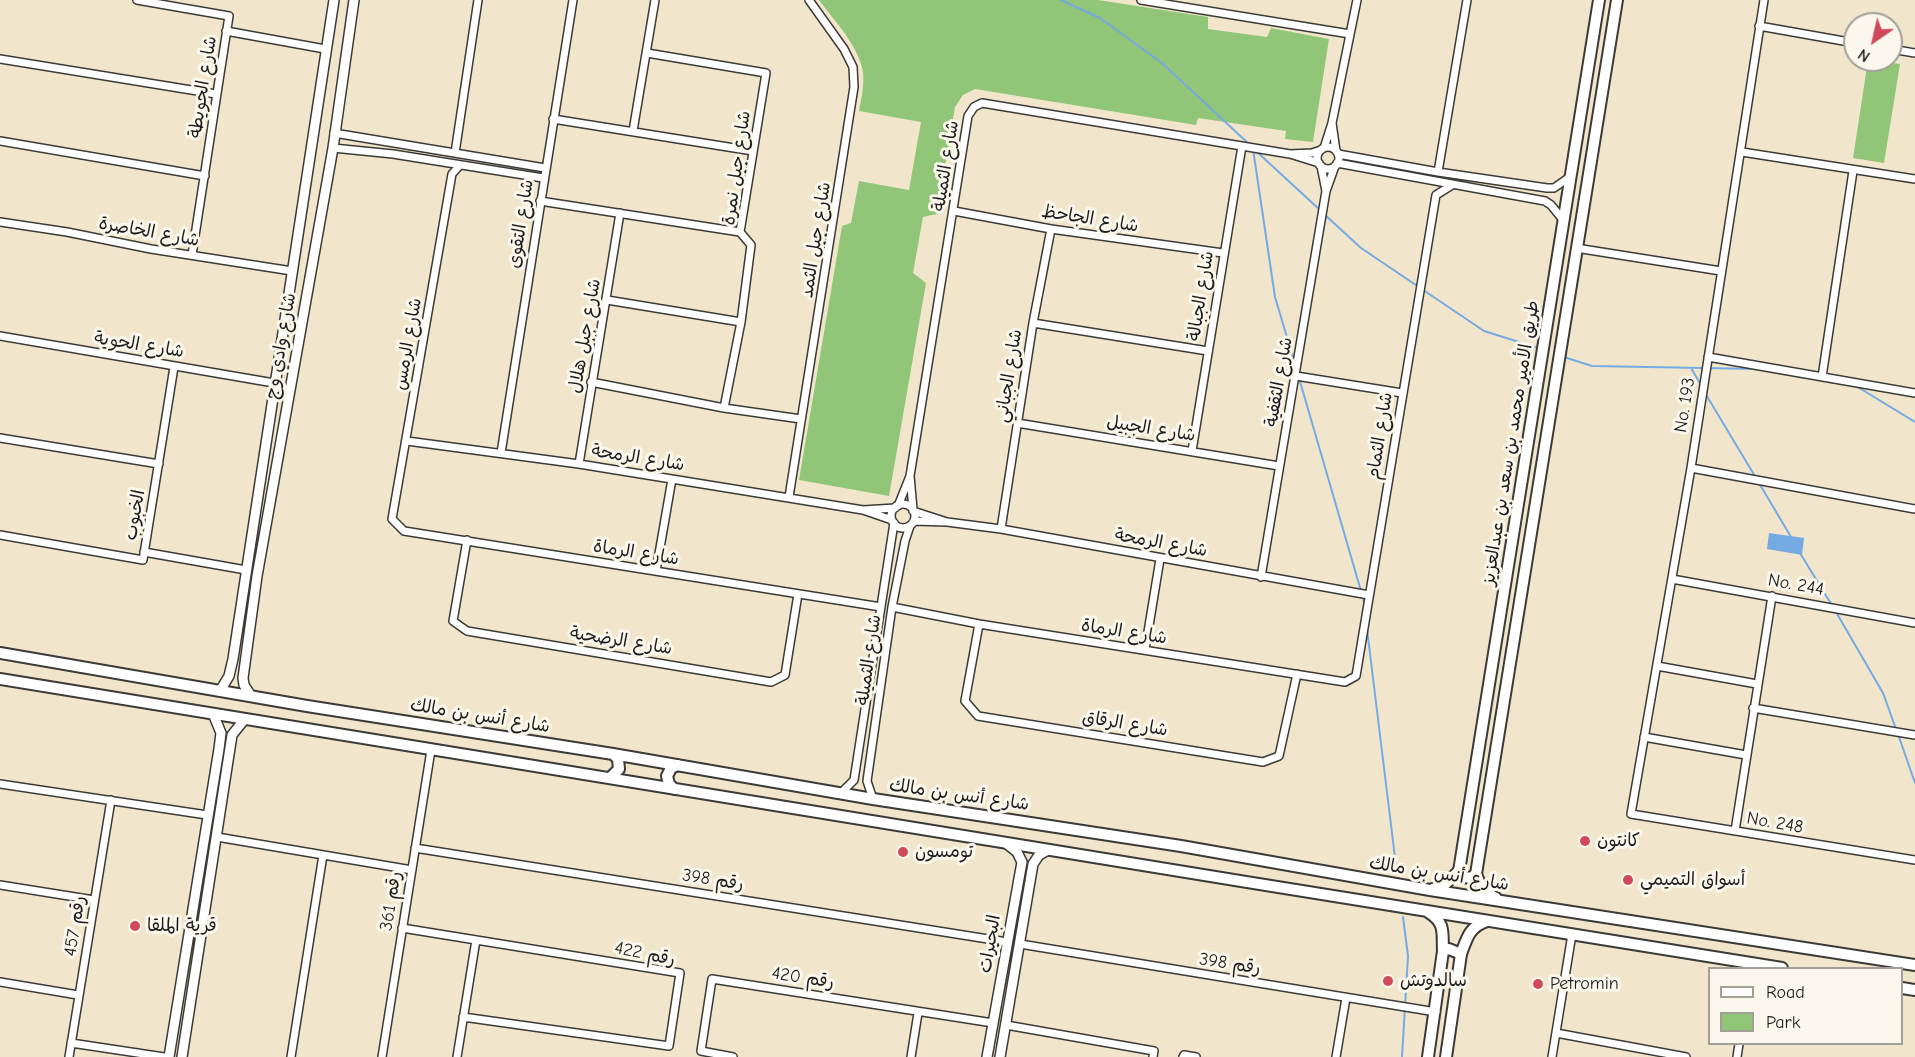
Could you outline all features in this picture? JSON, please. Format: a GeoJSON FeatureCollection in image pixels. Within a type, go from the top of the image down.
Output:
{"type":"FeatureCollection","features":[{"type":"Feature","properties":{"kind":"main road","name":"طريق الأمير محمد بن سعد بن عبدالعزيز"},"geometry":{"type":"LineString","coordinates":[[1459,871],[1599,0]]}},
{"type":"Feature","properties":{"kind":"main road","name":"طريق الأمير محمد بن سعد بن عبدالعزيز"},"geometry":{"type":"LineString","coordinates":[[1476,874],[1617,0]]}},
{"type":"Feature","properties":{"kind":"main road","name":"شارع أنس بن مالك"},"geometry":{"type":"LineString","coordinates":[[0,653],[873,799],[1181,846],[1430,890],[1915,965]]}},
{"type":"Feature","properties":{"kind":"main road","name":"شارع أنس بن مالك"},"geometry":{"type":"LineString","coordinates":[[0,679],[335,736],[1491,920],[1752,966]]}},
{"type":"Feature","properties":{"kind":"main road"},"geometry":{"type":"LineString","coordinates":[[610,778],[619,769],[618,759],[613,754]]}},
{"type":"Feature","properties":{"kind":"main road"},"geometry":{"type":"LineString","coordinates":[[675,789],[669,784],[667,776],[671,768],[678,765]]}},
{"type":"Feature","properties":{"kind":"main road"},"geometry":{"type":"LineString","coordinates":[[1430,890],[1444,885],[1459,871],[1464,877],[1471,878],[1476,874],[1480,885],[1488,894],[1502,901]]}},
{"type":"Feature","properties":{"kind":"main road"},"geometry":{"type":"LineString","coordinates":[[1422,909],[1436,917],[1442,924],[1443,951],[1428,1057]]}},
{"type":"Feature","properties":{"kind":"main road"},"geometry":{"type":"LineString","coordinates":[[1446,1057],[1461,954],[1470,930],[1491,920]]}},
{"type":"Feature","properties":{"kind":"main road"},"geometry":{"type":"LineString","coordinates":[[1443,951],[1452,949],[1461,954]]}},
{"type":"Feature","properties":{"kind":"street","name":"شارع الحويطة"},"geometry":{"type":"LineString","coordinates":[[137,0],[229,16],[192,255]]}},
{"type":"Feature","properties":{"kind":"street","name":"شارع وادي وج"},"geometry":{"type":"LineString","coordinates":[[220,691],[229,676],[233,659],[334,0]]}},
{"type":"Feature","properties":{"kind":"street","name":"شارع وادي وج"},"geometry":{"type":"LineString","coordinates":[[251,696],[243,682],[257,576],[333,148],[354,0]]}},
{"type":"Feature","properties":{"kind":"street"},"geometry":{"type":"LineString","coordinates":[[455,153],[478,0]]}},
{"type":"Feature","properties":{"kind":"street","name":"شارع التقوى"},"geometry":{"type":"LineString","coordinates":[[501,453],[573,0]]}},
{"type":"Feature","properties":{"kind":"street"},"geometry":{"type":"LineString","coordinates":[[633,131],[655,0]]}},
{"type":"Feature","properties":{"kind":"street","name":"شارع جبل الثمد"},"geometry":{"type":"LineString","coordinates":[[789,498],[833,233],[854,87],[853,67],[844,49],[809,0]]}},
{"type":"Feature","properties":{"kind":"street"},"geometry":{"type":"LineString","coordinates":[[1141,0],[1350,34]]}},
{"type":"Feature","properties":{"kind":"street"},"geometry":{"type":"LineString","coordinates":[[1326,191],[1317,156],[1332,123],[1357,0]]}},
{"type":"Feature","properties":{"kind":"street"},"geometry":{"type":"LineString","coordinates":[[1438,172],[1467,0]]}},
{"type":"Feature","properties":{"kind":"street","name":"No. 193"},"geometry":{"type":"LineString","coordinates":[[1631,814],[1691,468],[1764,0]]}},
{"type":"Feature","properties":{"kind":"street"},"geometry":{"type":"LineString","coordinates":[[1759,26],[1843,41]]}},
{"type":"Feature","properties":{"kind":"street"},"geometry":{"type":"LineString","coordinates":[[226,32],[326,49]]}},
{"type":"Feature","properties":{"kind":"street","name":"شارع جبل نمرة"},"geometry":{"type":"LineString","coordinates":[[647,53],[766,73],[740,232],[751,245],[741,322],[724,408]]}},
{"type":"Feature","properties":{"kind":"street"},"geometry":{"type":"LineString","coordinates":[[0,59],[216,94]]}},
{"type":"Feature","properties":{"kind":"street","name":"شارع الثميلة"},"geometry":{"type":"LineString","coordinates":[[910,476],[968,116],[974,107],[982,103],[1290,154]]}},
{"type":"Feature","properties":{"kind":"street"},"geometry":{"type":"LineString","coordinates":[[553,119],[753,151]]}},
{"type":"Feature","properties":{"kind":"street"},"geometry":{"type":"LineString","coordinates":[[1326,191],[1336,165],[1337,152],[1332,123]]}},
{"type":"Feature","properties":{"kind":"street"},"geometry":{"type":"LineString","coordinates":[[334,133],[545,168]]}},
{"type":"Feature","properties":{"kind":"street"},"geometry":{"type":"LineString","coordinates":[[0,141],[205,176]]}},
{"type":"Feature","properties":{"kind":"street"},"geometry":{"type":"LineString","coordinates":[[393,154],[395,143]]}},
{"type":"Feature","properties":{"kind":"street","name":"شارع الجبالة"},"geometry":{"type":"LineString","coordinates":[[1192,451],[1242,146]]}},
{"type":"Feature","properties":{"kind":"street"},"geometry":{"type":"LineString","coordinates":[[1290,154],[1312,153],[1330,147],[1350,156],[1547,188],[1554,188],[1571,176]]}},
{"type":"Feature","properties":{"kind":"street"},"geometry":{"type":"LineString","coordinates":[[333,148],[393,154],[543,178]]}},
{"type":"Feature","properties":{"kind":"street"},"geometry":{"type":"LineString","coordinates":[[1742,152],[1915,179]]}},
{"type":"Feature","properties":{"kind":"street"},"geometry":{"type":"LineString","coordinates":[[1290,154],[1328,169],[1336,165],[1348,165],[1545,201],[1551,204],[1564,221]]}},
{"type":"Feature","properties":{"kind":"street"},"geometry":{"type":"LineString","coordinates":[[445,163],[452,174],[460,165]]}},
{"type":"Feature","properties":{"kind":"street"},"geometry":{"type":"LineString","coordinates":[[1822,376],[1853,171]]}},
{"type":"Feature","properties":{"kind":"street","name":"شارع الرمس"},"geometry":{"type":"LineString","coordinates":[[392,519],[452,174]]}},
{"type":"Feature","properties":{"kind":"street"},"geometry":{"type":"LineString","coordinates":[[1428,181],[1436,195],[1452,185]]}},
{"type":"Feature","properties":{"kind":"street","name":"شارع الثقفية"},"geometry":{"type":"LineString","coordinates":[[1261,577],[1326,191]]}},
{"type":"Feature","properties":{"kind":"street","name":"شارع الثمام"},"geometry":{"type":"LineString","coordinates":[[1351,679],[1356,676],[1436,195]]}},
{"type":"Feature","properties":{"kind":"street"},"geometry":{"type":"LineString","coordinates":[[540,201],[740,232]]}},
{"type":"Feature","properties":{"kind":"street","name":"شارع الجاحظ"},"geometry":{"type":"LineString","coordinates":[[954,211],[1051,229],[1223,253]]}},
{"type":"Feature","properties":{"kind":"street","name":"شارع جبل هلال"},"geometry":{"type":"LineString","coordinates":[[579,464],[620,213]]}},
{"type":"Feature","properties":{"kind":"street","name":"شارع الخاصرة"},"geometry":{"type":"LineString","coordinates":[[0,222],[292,271]]}},
{"type":"Feature","properties":{"kind":"street","name":"شارع الجباني"},"geometry":{"type":"LineString","coordinates":[[1001,529],[1033,323],[1051,229]]}},
{"type":"Feature","properties":{"kind":"street"},"geometry":{"type":"LineString","coordinates":[[1576,248],[1721,271]]}},
{"type":"Feature","properties":{"kind":"street"},"geometry":{"type":"LineString","coordinates":[[607,300],[741,322]]}},
{"type":"Feature","properties":{"kind":"street"},"geometry":{"type":"LineString","coordinates":[[1033,323],[1208,351]]}},
{"type":"Feature","properties":{"kind":"street","name":"شارع الحوية"},"geometry":{"type":"LineString","coordinates":[[0,336],[274,383]]}},
{"type":"Feature","properties":{"kind":"street"},"geometry":{"type":"LineString","coordinates":[[1708,357],[1915,393]]}},
{"type":"Feature","properties":{"kind":"street","name":"الخبوب"},"geometry":{"type":"LineString","coordinates":[[0,535],[142,560],[174,367]]}},
{"type":"Feature","properties":{"kind":"street"},"geometry":{"type":"LineString","coordinates":[[1296,376],[1402,393]]}},
{"type":"Feature","properties":{"kind":"street"},"geometry":{"type":"LineString","coordinates":[[591,382],[724,408],[801,419]]}},
{"type":"Feature","properties":{"kind":"street","name":"شارع الجبيل"},"geometry":{"type":"LineString","coordinates":[[1017,423],[1279,466]]}},
{"type":"Feature","properties":{"kind":"street"},"geometry":{"type":"LineString","coordinates":[[0,438],[159,464]]}},
{"type":"Feature","properties":{"kind":"street","name":"شارع الرمحة"},"geometry":{"type":"LineString","coordinates":[[407,441],[579,464],[863,510]]}},
{"type":"Feature","properties":{"kind":"street"},"geometry":{"type":"LineString","coordinates":[[1691,468],[1915,509]]}},
{"type":"Feature","properties":{"kind":"street"},"geometry":{"type":"LineString","coordinates":[[893,522],[892,513],[910,476]]}},
{"type":"Feature","properties":{"kind":"street"},"geometry":{"type":"LineString","coordinates":[[910,476],[912,523]]}},
{"type":"Feature","properties":{"kind":"street"},"geometry":{"type":"LineString","coordinates":[[656,571],[672,479]]}},
{"type":"Feature","properties":{"kind":"street"},"geometry":{"type":"LineString","coordinates":[[863,510],[907,505],[913,510],[947,522]]}},
{"type":"Feature","properties":{"kind":"street"},"geometry":{"type":"LineString","coordinates":[[863,510],[893,522],[901,528],[912,523],[947,522]]}},
{"type":"Feature","properties":{"kind":"street","name":"شارع الرماة"},"geometry":{"type":"LineString","coordinates":[[392,519],[404,531],[881,607]]}},
{"type":"Feature","properties":{"kind":"street","name":"شارع الثميلة"},"geometry":{"type":"LineString","coordinates":[[842,792],[854,780],[893,522]]}},
{"type":"Feature","properties":{"kind":"street","name":"شارع الرمحة"},"geometry":{"type":"LineString","coordinates":[[947,522],[1001,529],[1369,596]]}},
{"type":"Feature","properties":{"kind":"street","name":"شارع الثميلة"},"geometry":{"type":"LineString","coordinates":[[873,799],[867,781],[892,607],[905,541],[912,523]]}},
{"type":"Feature","properties":{"kind":"street","name":"شارع الرضحية"},"geometry":{"type":"LineString","coordinates":[[467,540],[453,621],[467,631],[771,681],[785,675],[798,594]]}},
{"type":"Feature","properties":{"kind":"street"},"geometry":{"type":"LineString","coordinates":[[144,552],[246,570]]}},
{"type":"Feature","properties":{"kind":"street"},"geometry":{"type":"LineString","coordinates":[[1145,650],[1160,559]]}},
{"type":"Feature","properties":{"kind":"street","name":"No. 244"},"geometry":{"type":"LineString","coordinates":[[1672,579],[1915,622]]}},
{"type":"Feature","properties":{"kind":"street"},"geometry":{"type":"LineString","coordinates":[[1735,831],[1772,596]]}},
{"type":"Feature","properties":{"kind":"street","name":"شارع الرماة"},"geometry":{"type":"LineString","coordinates":[[892,607],[979,624],[1345,682],[1351,679]]}},
{"type":"Feature","properties":{"kind":"street","name":"شارع الرقاق"},"geometry":{"type":"LineString","coordinates":[[979,624],[965,701],[978,716],[1263,762],[1279,756],[1297,674]]}},
{"type":"Feature","properties":{"kind":"street"},"geometry":{"type":"LineString","coordinates":[[233,659],[245,661]]}},
{"type":"Feature","properties":{"kind":"street"},"geometry":{"type":"LineString","coordinates":[[1657,666],[1757,684]]}},
{"type":"Feature","properties":{"kind":"street"},"geometry":{"type":"LineString","coordinates":[[1753,708],[1915,735]]}},
{"type":"Feature","properties":{"kind":"street"},"geometry":{"type":"LineString","coordinates":[[71,1043],[166,1057],[218,755],[221,733],[214,716]]}},
{"type":"Feature","properties":{"kind":"street"},"geometry":{"type":"LineString","coordinates":[[182,1057],[232,735],[244,720]]}},
{"type":"Feature","properties":{"kind":"street"},"geometry":{"type":"LineString","coordinates":[[1644,736],[1746,754]]}},
{"type":"Feature","properties":{"kind":"street"},"geometry":{"type":"LineString","coordinates":[[218,755],[221,750],[226,749],[229,756]]}},
{"type":"Feature","properties":{"kind":"street","name":"رقم 361"},"geometry":{"type":"LineString","coordinates":[[382,1057],[431,750]]}},
{"type":"Feature","properties":{"kind":"street"},"geometry":{"type":"LineString","coordinates":[[0,784],[207,815]]}},
{"type":"Feature","properties":{"kind":"street","name":"رقم 457"},"geometry":{"type":"LineString","coordinates":[[69,1057],[111,800]]}},
{"type":"Feature","properties":{"kind":"street","name":"No. 248"},"geometry":{"type":"LineString","coordinates":[[1631,814],[1915,860]]}},
{"type":"Feature","properties":{"kind":"street"},"geometry":{"type":"LineString","coordinates":[[217,837],[412,870]]}},
{"type":"Feature","properties":{"kind":"street","name":"البحيرات"},"geometry":{"type":"LineString","coordinates":[[987,1057],[1022,862],[1017,852],[1006,842]]}},
{"type":"Feature","properties":{"kind":"street","name":"رقم 398"},"geometry":{"type":"LineString","coordinates":[[415,848],[1007,942]]}},
{"type":"Feature","properties":{"kind":"street","name":"البحيرات"},"geometry":{"type":"LineString","coordinates":[[1000,1057],[1033,864],[1039,855],[1048,850]]}},
{"type":"Feature","properties":{"kind":"street"},"geometry":{"type":"LineString","coordinates":[[291,1057],[323,855]]}},
{"type":"Feature","properties":{"kind":"street"},"geometry":{"type":"LineString","coordinates":[[201,857],[213,860]]}},
{"type":"Feature","properties":{"kind":"street"},"geometry":{"type":"LineString","coordinates":[[1018,878],[1024,873],[1027,874],[1030,882]]}},
{"type":"Feature","properties":{"kind":"street"},"geometry":{"type":"LineString","coordinates":[[0,885],[94,900]]}},
{"type":"Feature","properties":{"kind":"street","name":"رقم 422"},"geometry":{"type":"LineString","coordinates":[[402,928],[680,973],[669,1046],[464,1017]]}},
{"type":"Feature","properties":{"kind":"street"},"geometry":{"type":"LineString","coordinates":[[1552,1057],[1572,934]]}},
{"type":"Feature","properties":{"kind":"street"},"geometry":{"type":"LineString","coordinates":[[457,1057],[476,940]]}},
{"type":"Feature","properties":{"kind":"street","name":"رقم 398"},"geometry":{"type":"LineString","coordinates":[[1020,944],[1436,1012]]}},
{"type":"Feature","properties":{"kind":"street","name":"رقم 420"},"geometry":{"type":"LineString","coordinates":[[733,1057],[701,1051],[712,979],[993,1023]]}},
{"type":"Feature","properties":{"kind":"street"},"geometry":{"type":"LineString","coordinates":[[0,982],[78,995]]}},
{"type":"Feature","properties":{"kind":"street"},"geometry":{"type":"LineString","coordinates":[[1336,1057],[1346,998]]}},
{"type":"Feature","properties":{"kind":"street"},"geometry":{"type":"LineString","coordinates":[[911,1057],[918,1013]]}},
{"type":"Feature","properties":{"kind":"street"},"geometry":{"type":"LineString","coordinates":[[1005,1025],[1154,1051],[1153,1057]]}},
{"type":"Feature","properties":{"kind":"street"},"geometry":{"type":"LineString","coordinates":[[1556,1034],[1637,1053],[1686,1057]]}},
{"type":"Feature","properties":{"kind":"street"},"geometry":{"type":"LineString","coordinates":[[1183,1057],[1184,1055],[1196,1057]]}},
{"type":"Feature","properties":{"kind":"green space"},"geometry":{"type":"Polygon","coordinates":[[[819,0],[1098,0],[1208,17],[1208,29],[1267,37],[1271,28],[1329,39],[1313,142],[1285,139],[1286,131],[1198,118],[1196,125],[975,89],[963,95],[955,107],[937,214],[923,217],[913,273],[926,283],[889,496],[799,480],[842,226],[851,223],[859,181],[909,190],[921,122],[859,111],[863,81],[858,55],[819,0]]]}},
{"type":"Feature","properties":{"kind":"green space"},"geometry":{"type":"Polygon","coordinates":[[[1866,72],[1899,72],[1884,163],[1853,158],[1866,72]]]}},
{"type":"Feature","properties":{"kind":"water"},"geometry":{"type":"Polygon","coordinates":[[[1769,533],[1804,538],[1802,555],[1767,549],[1769,533]]]}},
{"type":"Feature","properties":{"kind":"waterway"},"geometry":{"type":"LineString","coordinates":[[1061,0],[1100,18],[1162,63],[1250,145]]}},
{"type":"Feature","properties":{"kind":"waterway"},"geometry":{"type":"LineString","coordinates":[[1253,149],[1275,297],[1295,364]]}},
{"type":"Feature","properties":{"kind":"waterway"},"geometry":{"type":"LineString","coordinates":[[1256,151],[1320,210]]}},
{"type":"Feature","properties":{"kind":"waterway"},"geometry":{"type":"LineString","coordinates":[[1324,214],[1361,248],[1484,331],[1538,348]]}},
{"type":"Feature","properties":{"kind":"waterway"},"geometry":{"type":"LineString","coordinates":[[1564,357],[1592,366],[1759,369]]}},
{"type":"Feature","properties":{"kind":"waterway"},"geometry":{"type":"LineString","coordinates":[[1691,368],[1701,385]]}},
{"type":"Feature","properties":{"kind":"waterway"},"geometry":{"type":"LineString","coordinates":[[1299,378],[1361,591]]}},
{"type":"Feature","properties":{"kind":"waterway"},"geometry":{"type":"LineString","coordinates":[[1856,386],[1915,422]]}},
{"type":"Feature","properties":{"kind":"waterway"},"geometry":{"type":"LineString","coordinates":[[1705,393],[1756,478]]}},
{"type":"Feature","properties":{"kind":"waterway"},"geometry":{"type":"LineString","coordinates":[[1759,483],[1791,537]]}},
{"type":"Feature","properties":{"kind":"waterway"},"geometry":{"type":"LineString","coordinates":[[1800,553],[1833,607]]}},
{"type":"Feature","properties":{"kind":"waterway"},"geometry":{"type":"LineString","coordinates":[[1363,596],[1365,609]]}},
{"type":"Feature","properties":{"kind":"waterway"},"geometry":{"type":"LineString","coordinates":[[1836,612],[1883,693],[1896,729]]}},
{"type":"Feature","properties":{"kind":"waterway"},"geometry":{"type":"LineString","coordinates":[[1367,629],[1397,874]]}},
{"type":"Feature","properties":{"kind":"waterway"},"geometry":{"type":"LineString","coordinates":[[1898,734],[1915,783]]}},
{"type":"Feature","properties":{"kind":"waterway"},"geometry":{"type":"LineString","coordinates":[[1402,1057],[1408,956],[1403,917]]}},
{"type":"Feature","properties":{"kind":"place","name":"كانتون"},"geometry":{"type":"Point","coordinates":[1585,841]}},
{"type":"Feature","properties":{"kind":"place","name":"تومسون"},"geometry":{"type":"Point","coordinates":[903,852]}},
{"type":"Feature","properties":{"kind":"place","name":"أسواق التميمي"},"geometry":{"type":"Point","coordinates":[1628,880]}},
{"type":"Feature","properties":{"kind":"place","name":"قرية الملقا"},"geometry":{"type":"Point","coordinates":[135,926]}},
{"type":"Feature","properties":{"kind":"place","name":"سالدوتش"},"geometry":{"type":"Point","coordinates":[1388,981]}},
{"type":"Feature","properties":{"kind":"place","name":"Petromin"},"geometry":{"type":"Point","coordinates":[1538,984]}}]}
